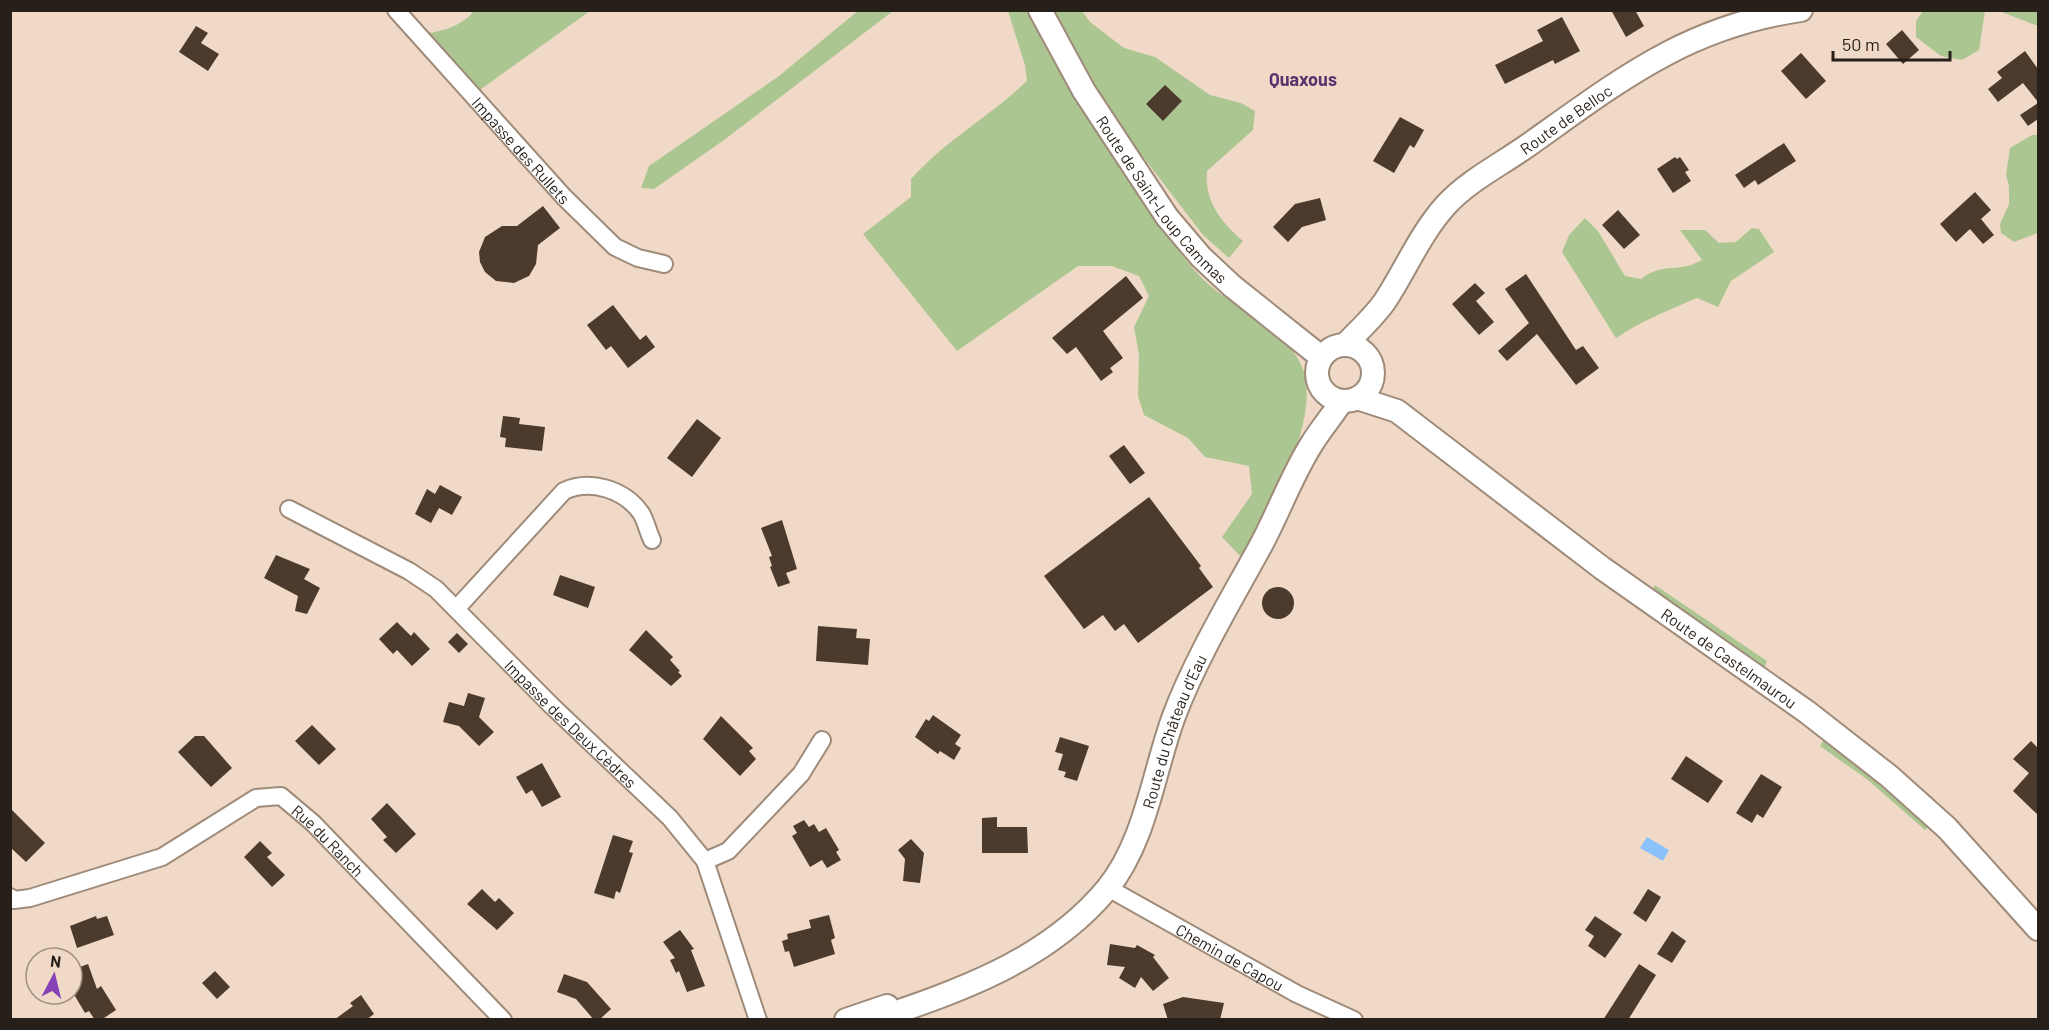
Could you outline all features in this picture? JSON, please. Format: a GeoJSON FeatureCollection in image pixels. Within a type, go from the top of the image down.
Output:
{"type":"FeatureCollection","features":[{"type":"Feature","properties":{"kind":"street","name":"Impasse des Rullets"},"geometry":{"type":"LineString","coordinates":[[396,10],[564,197],[615,247],[638,258],[664,264]]}},
{"type":"Feature","properties":{"kind":"street","name":"Route de Saint-Loup Cammas"},"geometry":{"type":"LineString","coordinates":[[1041,10],[1084,91],[1167,217],[1201,258],[1321,357]]}},
{"type":"Feature","properties":{"kind":"street","name":"Route de Belloc"},"geometry":{"type":"LineString","coordinates":[[1321,357],[1328,351],[1345,345],[1384,303],[1429,225],[1448,203],[1477,180],[1633,72],[1684,43],[1746,20],[1801,10]]}},
{"type":"Feature","properties":{"kind":"street","name":"Route de Belloc"},"geometry":{"type":"LineString","coordinates":[[1350,400],[1368,389],[1384,303]]}},
{"type":"Feature","properties":{"kind":"street"},"geometry":{"type":"LineString","coordinates":[[1345,345],[1359,349],[1371,367]]}},
{"type":"Feature","properties":{"kind":"street"},"geometry":{"type":"LineString","coordinates":[[1321,357],[1317,368],[1317,379],[1322,389],[1327,395],[1350,400]]}},
{"type":"Feature","properties":{"kind":"street","name":"Route de Castelmaurou"},"geometry":{"type":"LineString","coordinates":[[1371,367],[1398,411],[1602,568],[1807,712],[1889,776],[1947,828],[2038,929]]}},
{"type":"Feature","properties":{"kind":"street","name":"Route du Château d'Eau"},"geometry":{"type":"LineString","coordinates":[[862,1018],[944,996],[1023,960],[1048,944],[1072,924],[1108,888],[1120,870],[1142,820],[1174,714],[1280,511],[1310,447],[1322,389]]}},
{"type":"Feature","properties":{"kind":"street","name":"Route de Castelmaurou"},"geometry":{"type":"LineString","coordinates":[[1350,400],[1398,411]]}},
{"type":"Feature","properties":{"kind":"street","name":"Route du Château d'Eau"},"geometry":{"type":"LineString","coordinates":[[1310,447],[1350,400]]}},
{"type":"Feature","properties":{"kind":"street"},"geometry":{"type":"LineString","coordinates":[[456,609],[564,491],[578,484],[596,485],[624,497],[640,513],[652,540]]}},
{"type":"Feature","properties":{"kind":"street","name":"Impasse des Deux Cèdres"},"geometry":{"type":"LineString","coordinates":[[288,509],[409,571],[436,589],[550,705],[670,818],[705,861],[758,1020]]}},
{"type":"Feature","properties":{"kind":"street"},"geometry":{"type":"LineString","coordinates":[[705,861],[728,851],[801,774],[822,740]]}},
{"type":"Feature","properties":{"kind":"street","name":"Rue du Ranch"},"geometry":{"type":"LineString","coordinates":[[10,897],[14,900],[30,898],[162,857],[256,798],[281,796],[313,824],[503,1020]]}},
{"type":"Feature","properties":{"kind":"street","name":"Chemin de Capou"},"geometry":{"type":"LineString","coordinates":[[1108,888],[1297,994],[1354,1020]]}},
{"type":"Feature","properties":{"kind":"green space"},"geometry":{"type":"Polygon","coordinates":[[[859,10],[893,11],[724,140],[654,189],[641,188],[649,166],[779,76],[859,10]]]}},
{"type":"Feature","properties":{"kind":"green space"},"geometry":{"type":"Polygon","coordinates":[[[474,11],[590,11],[477,92],[425,34],[458,24],[474,11]]]}},
{"type":"Feature","properties":{"kind":"green space"},"geometry":{"type":"Polygon","coordinates":[[[1008,11],[1032,11],[1043,36],[1083,107],[1191,266],[1211,287],[1258,320],[1287,344],[1297,357],[1304,372],[1307,394],[1298,443],[1277,493],[1242,558],[1222,537],[1252,494],[1249,466],[1205,457],[1188,438],[1144,415],[1138,396],[1139,355],[1134,327],[1149,296],[1139,276],[1112,266],[1078,266],[957,351],[863,234],[911,197],[911,179],[924,165],[1027,81],[1025,65],[1008,11]]]}},
{"type":"Feature","properties":{"kind":"green space"},"geometry":{"type":"Polygon","coordinates":[[[1049,11],[1082,11],[1090,22],[1124,48],[1155,57],[1210,95],[1241,103],[1255,111],[1253,130],[1207,171],[1211,201],[1221,218],[1243,241],[1229,258],[1203,235],[1101,102],[1049,11]]]}},
{"type":"Feature","properties":{"kind":"green space"},"geometry":{"type":"Polygon","coordinates":[[[1923,11],[1985,11],[1979,50],[1962,60],[1941,56],[1916,37],[1916,21],[1923,11]]]}},
{"type":"Feature","properties":{"kind":"green space"},"geometry":{"type":"Polygon","coordinates":[[[1999,11],[2034,11],[2038,13],[2038,26],[1999,11]]]}},
{"type":"Feature","properties":{"kind":"green space"},"geometry":{"type":"Polygon","coordinates":[[[2032,135],[2038,135],[2038,233],[2014,242],[2001,233],[2000,224],[2009,204],[2009,186],[2006,175],[2010,148],[2032,135]]]}},
{"type":"Feature","properties":{"kind":"green space"},"geometry":{"type":"Polygon","coordinates":[[[1585,218],[1598,231],[1625,276],[1641,279],[1657,270],[1686,266],[1702,260],[1680,230],[1705,230],[1719,243],[1736,242],[1752,228],[1759,229],[1774,252],[1731,281],[1718,307],[1697,298],[1645,321],[1616,338],[1562,252],[1569,235],[1585,218]]]}},
{"type":"Feature","properties":{"kind":"green space"},"geometry":{"type":"Polygon","coordinates":[[[1655,585],[1767,661],[1764,669],[1652,590],[1655,585]]]}},
{"type":"Feature","properties":{"kind":"green space"},"geometry":{"type":"Polygon","coordinates":[[[1829,740],[1930,825],[1925,830],[1868,780],[1820,746],[1823,741],[1829,740]]]}},
{"type":"Feature","properties":{"kind":"water"},"geometry":{"type":"Polygon","coordinates":[[[1647,837],[1669,850],[1663,861],[1640,848],[1647,837]]]}},
{"type":"Feature","properties":{"kind":"building"},"geometry":{"type":"Polygon","coordinates":[[[1611,10],[1635,10],[1644,26],[1626,37],[1611,10]]]}},
{"type":"Feature","properties":{"kind":"building"},"geometry":{"type":"Polygon","coordinates":[[[1562,17],[1580,51],[1555,64],[1553,60],[1505,84],[1495,65],[1543,41],[1537,30],[1562,17]]]}},
{"type":"Feature","properties":{"kind":"building"},"geometry":{"type":"Polygon","coordinates":[[[196,26],[208,33],[201,43],[219,54],[208,71],[179,52],[196,26]]]}},
{"type":"Feature","properties":{"kind":"building"},"geometry":{"type":"Polygon","coordinates":[[[1902,30],[1919,50],[1903,64],[1886,44],[1902,30]]]}},
{"type":"Feature","properties":{"kind":"building"},"geometry":{"type":"Polygon","coordinates":[[[2025,51],[2038,69],[2038,102],[2023,83],[1998,102],[1988,89],[2002,78],[1997,72],[2025,51]]]}},
{"type":"Feature","properties":{"kind":"building"},"geometry":{"type":"Polygon","coordinates":[[[1801,53],[1826,81],[1806,99],[1781,71],[1801,53]]]}},
{"type":"Feature","properties":{"kind":"building"},"geometry":{"type":"Polygon","coordinates":[[[1165,85],[1182,101],[1163,121],[1146,104],[1165,85]]]}},
{"type":"Feature","properties":{"kind":"building"},"geometry":{"type":"Polygon","coordinates":[[[2038,103],[2038,119],[2028,126],[2020,115],[2038,103]]]}},
{"type":"Feature","properties":{"kind":"building"},"geometry":{"type":"Polygon","coordinates":[[[1400,117],[1424,130],[1414,148],[1410,145],[1394,173],[1373,161],[1400,117]]]}},
{"type":"Feature","properties":{"kind":"building"},"geometry":{"type":"Polygon","coordinates":[[[1784,143],[1796,161],[1758,185],[1755,180],[1744,188],[1735,175],[1784,143]]]}},
{"type":"Feature","properties":{"kind":"building"},"geometry":{"type":"Polygon","coordinates":[[[1675,157],[1677,159],[1680,157],[1689,170],[1685,172],[1691,181],[1673,193],[1657,169],[1675,157]]]}},
{"type":"Feature","properties":{"kind":"building"},"geometry":{"type":"Polygon","coordinates":[[[1975,192],[1991,210],[1981,219],[1994,235],[1983,244],[1970,229],[1956,242],[1940,224],[1975,192]]]}},
{"type":"Feature","properties":{"kind":"building"},"geometry":{"type":"Polygon","coordinates":[[[1320,198],[1326,220],[1302,227],[1288,242],[1273,227],[1295,204],[1320,198]]]}},
{"type":"Feature","properties":{"kind":"building"},"geometry":{"type":"Polygon","coordinates":[[[543,206],[560,228],[538,245],[536,264],[529,276],[514,283],[496,281],[485,272],[480,262],[479,252],[485,237],[502,226],[517,226],[543,206]]]}},
{"type":"Feature","properties":{"kind":"building"},"geometry":{"type":"Polygon","coordinates":[[[1618,210],[1640,235],[1624,249],[1602,225],[1618,210]]]}},
{"type":"Feature","properties":{"kind":"building"},"geometry":{"type":"Polygon","coordinates":[[[1526,274],[1576,350],[1583,346],[1599,368],[1576,385],[1537,334],[1507,361],[1498,351],[1529,323],[1505,289],[1526,274]]]}},
{"type":"Feature","properties":{"kind":"building"},"geometry":{"type":"Polygon","coordinates":[[[1126,276],[1143,298],[1103,331],[1123,358],[1110,368],[1113,372],[1101,381],[1076,347],[1067,354],[1052,338],[1126,276]]]}},
{"type":"Feature","properties":{"kind":"building"},"geometry":{"type":"Polygon","coordinates":[[[1475,283],[1485,293],[1476,301],[1494,322],[1479,335],[1452,304],[1475,283]]]}},
{"type":"Feature","properties":{"kind":"building"},"geometry":{"type":"Polygon","coordinates":[[[613,305],[640,340],[646,335],[655,347],[628,368],[611,346],[606,350],[587,325],[613,305]]]}},
{"type":"Feature","properties":{"kind":"building"},"geometry":{"type":"Polygon","coordinates":[[[503,416],[520,418],[519,424],[545,427],[542,451],[505,447],[506,438],[500,437],[503,416]]]}},
{"type":"Feature","properties":{"kind":"building"},"geometry":{"type":"Polygon","coordinates":[[[697,419],[721,438],[692,477],[667,458],[697,419]]]}},
{"type":"Feature","properties":{"kind":"building"},"geometry":{"type":"Polygon","coordinates":[[[1124,445],[1145,473],[1130,484],[1109,456],[1124,445]]]}},
{"type":"Feature","properties":{"kind":"building"},"geometry":{"type":"Polygon","coordinates":[[[440,485],[462,497],[452,515],[439,508],[431,523],[415,514],[427,489],[435,494],[440,485]]]}},
{"type":"Feature","properties":{"kind":"building"},"geometry":{"type":"Polygon","coordinates":[[[1149,497],[1201,566],[1199,568],[1213,587],[1138,643],[1124,624],[1115,631],[1103,615],[1084,629],[1044,576],[1149,497]]]}},
{"type":"Feature","properties":{"kind":"building"},"geometry":{"type":"Polygon","coordinates":[[[782,520],[797,569],[786,573],[790,583],[778,587],[770,567],[772,566],[769,557],[772,556],[761,528],[782,520]]]}},
{"type":"Feature","properties":{"kind":"building"},"geometry":{"type":"Polygon","coordinates":[[[276,555],[310,569],[304,579],[320,588],[307,614],[295,611],[298,596],[264,578],[276,555]]]}},
{"type":"Feature","properties":{"kind":"building"},"geometry":{"type":"Polygon","coordinates":[[[560,575],[595,587],[588,608],[553,595],[560,575]]]}},
{"type":"Feature","properties":{"kind":"building"},"geometry":{"type":"Polygon","coordinates":[[[1278,587],[1289,592],[1294,603],[1289,614],[1278,619],[1267,614],[1262,603],[1267,592],[1278,587]]]}},
{"type":"Feature","properties":{"kind":"building"},"geometry":{"type":"Polygon","coordinates":[[[397,622],[411,636],[414,632],[430,649],[412,666],[397,650],[393,654],[379,639],[397,622]]]}},
{"type":"Feature","properties":{"kind":"building"},"geometry":{"type":"Polygon","coordinates":[[[818,626],[857,629],[856,638],[870,639],[868,665],[816,661],[818,626]]]}},
{"type":"Feature","properties":{"kind":"building"},"geometry":{"type":"Polygon","coordinates":[[[646,630],[673,657],[670,660],[680,671],[678,672],[682,676],[671,686],[629,650],[646,630]]]}},
{"type":"Feature","properties":{"kind":"building"},"geometry":{"type":"Polygon","coordinates":[[[457,633],[468,644],[459,653],[448,642],[457,633]]]}},
{"type":"Feature","properties":{"kind":"building"},"geometry":{"type":"Polygon","coordinates":[[[468,693],[485,698],[479,717],[494,732],[479,746],[459,726],[443,722],[449,702],[464,706],[468,693]]]}},
{"type":"Feature","properties":{"kind":"building"},"geometry":{"type":"Polygon","coordinates":[[[933,715],[961,735],[955,744],[961,748],[954,760],[940,751],[938,754],[915,737],[926,719],[929,721],[933,715]]]}},
{"type":"Feature","properties":{"kind":"building"},"geometry":{"type":"Polygon","coordinates":[[[721,716],[753,748],[749,751],[756,759],[740,776],[703,739],[721,716]]]}},
{"type":"Feature","properties":{"kind":"building"},"geometry":{"type":"Polygon","coordinates":[[[312,725],[336,749],[319,765],[295,741],[312,725]]]}},
{"type":"Feature","properties":{"kind":"building"},"geometry":{"type":"Polygon","coordinates":[[[195,736],[204,736],[232,768],[211,787],[178,752],[195,736]]]}},
{"type":"Feature","properties":{"kind":"building"},"geometry":{"type":"Polygon","coordinates":[[[1060,737],[1089,746],[1077,781],[1064,777],[1066,772],[1058,770],[1063,754],[1055,752],[1060,737]]]}},
{"type":"Feature","properties":{"kind":"building"},"geometry":{"type":"Polygon","coordinates":[[[2031,741],[2038,748],[2038,815],[2013,791],[2029,773],[2013,759],[2031,741]]]}},
{"type":"Feature","properties":{"kind":"building"},"geometry":{"type":"Polygon","coordinates":[[[1686,756],[1723,781],[1708,803],[1671,779],[1686,756]]]}},
{"type":"Feature","properties":{"kind":"building"},"geometry":{"type":"Polygon","coordinates":[[[542,763],[561,797],[542,807],[532,790],[526,794],[516,777],[542,763]]]}},
{"type":"Feature","properties":{"kind":"building"},"geometry":{"type":"Polygon","coordinates":[[[1761,774],[1782,787],[1763,818],[1757,814],[1752,823],[1736,813],[1761,774]]]}},
{"type":"Feature","properties":{"kind":"building"},"geometry":{"type":"Polygon","coordinates":[[[387,803],[416,834],[396,853],[383,840],[387,837],[371,819],[387,803]]]}},
{"type":"Feature","properties":{"kind":"building"},"geometry":{"type":"Polygon","coordinates":[[[10,808],[45,843],[26,862],[10,847],[10,808]]]}},
{"type":"Feature","properties":{"kind":"building"},"geometry":{"type":"Polygon","coordinates":[[[997,817],[997,827],[1027,827],[1028,853],[982,853],[982,818],[997,817]]]}},
{"type":"Feature","properties":{"kind":"building"},"geometry":{"type":"Polygon","coordinates":[[[804,820],[809,827],[814,824],[819,832],[826,828],[839,850],[836,852],[841,860],[827,868],[822,860],[810,867],[792,836],[797,833],[793,826],[804,820]]]}},
{"type":"Feature","properties":{"kind":"building"},"geometry":{"type":"Polygon","coordinates":[[[613,835],[633,841],[629,852],[633,853],[620,893],[616,891],[614,899],[594,893],[613,835]]]}},
{"type":"Feature","properties":{"kind":"building"},"geometry":{"type":"Polygon","coordinates":[[[911,839],[924,853],[920,883],[903,881],[905,859],[898,850],[911,839]]]}},
{"type":"Feature","properties":{"kind":"building"},"geometry":{"type":"Polygon","coordinates":[[[260,841],[272,853],[267,857],[285,875],[272,887],[244,857],[260,841]]]}},
{"type":"Feature","properties":{"kind":"building"},"geometry":{"type":"Polygon","coordinates":[[[482,889],[495,902],[499,898],[514,913],[497,930],[467,904],[482,889]]]}},
{"type":"Feature","properties":{"kind":"building"},"geometry":{"type":"Polygon","coordinates":[[[1648,889],[1661,897],[1646,922],[1633,913],[1648,889]]]}},
{"type":"Feature","properties":{"kind":"building"},"geometry":{"type":"Polygon","coordinates":[[[829,915],[835,938],[831,940],[835,954],[794,967],[789,951],[785,952],[782,941],[788,939],[787,934],[811,928],[809,920],[829,915]]]}},
{"type":"Feature","properties":{"kind":"building"},"geometry":{"type":"Polygon","coordinates":[[[96,916],[97,919],[107,916],[114,935],[76,946],[70,926],[96,916]]]}},
{"type":"Feature","properties":{"kind":"building"},"geometry":{"type":"Polygon","coordinates":[[[1595,916],[1622,934],[1605,958],[1588,946],[1594,936],[1585,930],[1595,916]]]}},
{"type":"Feature","properties":{"kind":"building"},"geometry":{"type":"Polygon","coordinates":[[[680,930],[694,949],[691,950],[705,986],[687,992],[679,971],[676,973],[670,960],[675,958],[663,942],[680,930]]]}},
{"type":"Feature","properties":{"kind":"building"},"geometry":{"type":"Polygon","coordinates":[[[1672,931],[1686,941],[1672,963],[1657,954],[1672,931]]]}},
{"type":"Feature","properties":{"kind":"building"},"geometry":{"type":"Polygon","coordinates":[[[1110,944],[1135,948],[1137,945],[1155,955],[1153,957],[1169,978],[1153,991],[1141,977],[1135,988],[1119,978],[1125,967],[1107,965],[1110,944]]]}},
{"type":"Feature","properties":{"kind":"building"},"geometry":{"type":"Polygon","coordinates":[[[88,964],[97,989],[101,986],[116,1010],[101,1020],[95,1020],[89,1011],[85,1013],[81,1006],[84,1006],[84,966],[88,964]]]}},
{"type":"Feature","properties":{"kind":"building"},"geometry":{"type":"Polygon","coordinates":[[[1639,964],[1656,975],[1628,1020],[1603,1020],[1639,964]]]}},
{"type":"Feature","properties":{"kind":"building"},"geometry":{"type":"Polygon","coordinates":[[[215,971],[230,987],[217,999],[202,983],[215,971]]]}},
{"type":"Feature","properties":{"kind":"building"},"geometry":{"type":"Polygon","coordinates":[[[564,974],[587,982],[611,1009],[599,1020],[594,1020],[576,999],[557,992],[564,974]]]}},
{"type":"Feature","properties":{"kind":"building"},"geometry":{"type":"Polygon","coordinates":[[[361,995],[374,1014],[366,1020],[334,1020],[353,1006],[350,1003],[361,995]]]}},
{"type":"Feature","properties":{"kind":"building"},"geometry":{"type":"Polygon","coordinates":[[[1183,997],[1224,1003],[1220,1020],[1168,1020],[1163,1004],[1183,997]]]}},
{"type":"Feature","properties":{"kind":"district","name":"Quaxous"},"geometry":{"type":"Point","coordinates":[1303,79]}}]}
